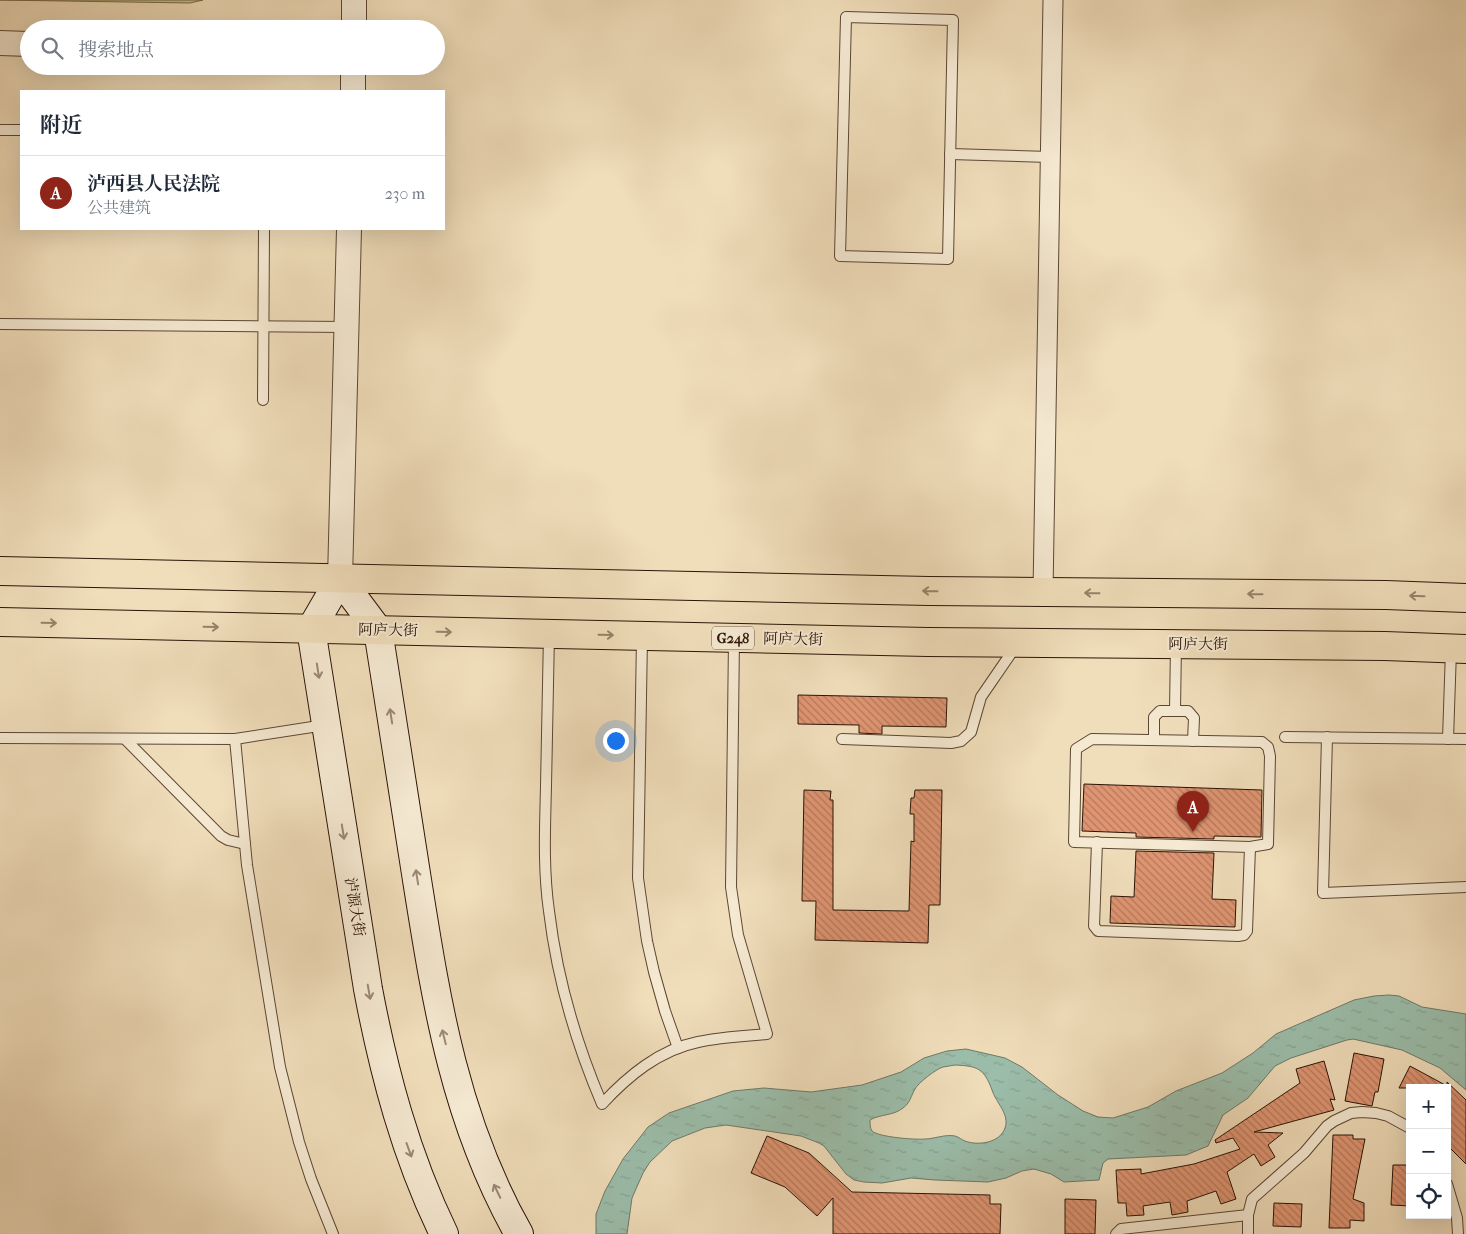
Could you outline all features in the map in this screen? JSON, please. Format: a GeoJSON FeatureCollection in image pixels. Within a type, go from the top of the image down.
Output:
{"type":"FeatureCollection","features":[{"type":"Feature","properties":{"kind":"highway"},"geometry":{"type":"LineString","coordinates":[[0,571],[929,592],[1386,595],[1466,598]]}},
{"type":"Feature","properties":{"kind":"highway","name":"阿庐大街"},"geometry":{"type":"LineString","coordinates":[[0,622],[734,638],[1018,643],[1385,646],[1458,649]]}},
{"type":"Feature","properties":{"kind":"main road"},"geometry":{"type":"LineString","coordinates":[[311,629],[340,579],[378,630],[441,1024],[463,1107],[477,1146],[518,1234]]}},
{"type":"Feature","properties":{"kind":"main road","name":"泸源大街"},"geometry":{"type":"LineString","coordinates":[[311,629],[377,1037],[401,1128],[416,1169],[444,1234]]}},
{"type":"Feature","properties":{"kind":"street"},"geometry":{"type":"LineString","coordinates":[[354,0],[354,20]]}},
{"type":"Feature","properties":{"kind":"street"},"geometry":{"type":"LineString","coordinates":[[1043,592],[1053,0]]}},
{"type":"Feature","properties":{"kind":"street"},"geometry":{"type":"LineString","coordinates":[[0,44],[20,44]]}},
{"type":"Feature","properties":{"kind":"street"},"geometry":{"type":"LineString","coordinates":[[353,75],[353,90]]}},
{"type":"Feature","properties":{"kind":"street"},"geometry":{"type":"LineString","coordinates":[[340,579],[350,230]]}},
{"type":"Feature","properties":{"kind":"lane"},"geometry":{"type":"LineString","coordinates":[[846,17],[953,20],[950,154],[948,259],[840,256],[846,17]]}},
{"type":"Feature","properties":{"kind":"lane"},"geometry":{"type":"LineString","coordinates":[[0,130],[20,130]]}},
{"type":"Feature","properties":{"kind":"lane"},"geometry":{"type":"LineString","coordinates":[[950,154],[1050,157]]}},
{"type":"Feature","properties":{"kind":"lane"},"geometry":{"type":"LineString","coordinates":[[263,400],[264,230]]}},
{"type":"Feature","properties":{"kind":"lane"},"geometry":{"type":"LineString","coordinates":[[0,324],[347,327]]}},
{"type":"Feature","properties":{"kind":"lane"},"geometry":{"type":"LineString","coordinates":[[548,634],[545,846],[548,910],[566,1002],[586,1066],[602,1104],[619,1086],[639,1070],[653,1060],[678,1048],[711,1039],[767,1034],[738,935],[731,887],[734,638]]}},
{"type":"Feature","properties":{"kind":"lane"},"geometry":{"type":"LineString","coordinates":[[642,636],[638,878],[654,972],[678,1048]]}},
{"type":"Feature","properties":{"kind":"lane"},"geometry":{"type":"LineString","coordinates":[[842,739],[951,743],[961,741],[971,732],[977,708],[988,686],[1018,643]]}},
{"type":"Feature","properties":{"kind":"lane"},"geometry":{"type":"LineString","coordinates":[[1175,711],[1176,644]]}},
{"type":"Feature","properties":{"kind":"lane"},"geometry":{"type":"LineString","coordinates":[[1448,739],[1458,649]]}},
{"type":"Feature","properties":{"kind":"lane"},"geometry":{"type":"LineString","coordinates":[[1154,740],[1154,717],[1160,711],[1188,711],[1194,718],[1193,741]]}},
{"type":"Feature","properties":{"kind":"lane"},"geometry":{"type":"LineString","coordinates":[[0,738],[235,739],[326,725]]}},
{"type":"Feature","properties":{"kind":"lane"},"geometry":{"type":"LineString","coordinates":[[1285,737],[1466,740]]}},
{"type":"Feature","properties":{"kind":"lane"},"geometry":{"type":"LineString","coordinates":[[1327,738],[1323,893],[1466,887]]}},
{"type":"Feature","properties":{"kind":"lane"},"geometry":{"type":"LineString","coordinates":[[125,739],[221,836],[228,840],[245,844]]}},
{"type":"Feature","properties":{"kind":"lane"},"geometry":{"type":"LineString","coordinates":[[235,739],[245,844],[259,947],[282,1076],[299,1142],[332,1234]]}},
{"type":"Feature","properties":{"kind":"lane"},"geometry":{"type":"LineString","coordinates":[[1092,739],[1154,740],[1262,742],[1268,747],[1270,756],[1268,844],[1250,847],[1074,842],[1076,749],[1092,739]]}},
{"type":"Feature","properties":{"kind":"lane"},"geometry":{"type":"LineString","coordinates":[[1097,842],[1094,926],[1098,931],[1238,936],[1244,935],[1247,931],[1250,847]]}},
{"type":"Feature","properties":{"kind":"lane"},"geometry":{"type":"LineString","coordinates":[[1248,1234],[1248,1215],[1252,1200],[1304,1153],[1327,1126],[1334,1121],[1362,1112],[1388,1116],[1406,1126]]}},
{"type":"Feature","properties":{"kind":"lane"},"geometry":{"type":"LineString","coordinates":[[1451,1198],[1457,1218],[1458,1234]]}},
{"type":"Feature","properties":{"kind":"lane"},"geometry":{"type":"LineString","coordinates":[[1116,1234],[1121,1229],[1248,1215]]}},
{"type":"Feature","properties":{"kind":"shaded area"},"geometry":{"type":"Polygon","coordinates":[[[0,0],[203,0],[190,3],[0,0]]]}},
{"type":"Feature","properties":{"kind":"water"},"geometry":{"type":"Polygon","coordinates":[[[1374,996],[1399,996],[1422,1007],[1466,1014],[1466,1090],[1440,1068],[1402,1050],[1353,1039],[1347,1040],[1291,1058],[1275,1066],[1248,1098],[1223,1115],[1208,1146],[1186,1155],[1108,1159],[1103,1163],[1099,1180],[1064,1182],[1051,1174],[1034,1169],[988,1182],[911,1178],[882,1183],[864,1182],[854,1180],[846,1174],[824,1146],[801,1136],[726,1125],[705,1128],[672,1141],[650,1162],[632,1198],[627,1234],[596,1234],[596,1214],[605,1191],[623,1159],[648,1127],[669,1113],[733,1091],[764,1088],[811,1092],[862,1085],[901,1072],[924,1058],[947,1051],[966,1049],[1005,1058],[1022,1067],[1058,1095],[1083,1111],[1098,1117],[1113,1118],[1148,1107],[1176,1091],[1222,1073],[1253,1053],[1276,1034],[1354,1000],[1374,996]],[[963,1065],[943,1067],[932,1073],[917,1086],[909,1102],[903,1108],[870,1120],[872,1131],[889,1136],[913,1139],[956,1136],[965,1141],[976,1143],[994,1140],[1005,1128],[1006,1118],[983,1073],[963,1065]]]}},
{"type":"Feature","properties":{"kind":"building"},"geometry":{"type":"Polygon","coordinates":[[[798,695],[947,698],[946,727],[882,726],[882,734],[880,734],[859,733],[859,725],[798,724],[798,695]]]}},
{"type":"Feature","properties":{"kind":"building"},"geometry":{"type":"Polygon","coordinates":[[[1084,784],[1262,790],[1261,837],[1214,836],[1214,839],[1136,837],[1136,833],[1082,831],[1084,784]]]}},
{"type":"Feature","properties":{"kind":"building"},"geometry":{"type":"Polygon","coordinates":[[[804,790],[831,791],[830,800],[833,800],[833,910],[909,911],[911,841],[914,842],[914,814],[910,814],[911,798],[914,798],[915,790],[942,790],[940,905],[929,905],[928,943],[815,940],[816,901],[802,901],[804,790]]]}},
{"type":"Feature","properties":{"kind":"building"},"geometry":{"type":"Polygon","coordinates":[[[1136,851],[1214,853],[1212,899],[1236,900],[1235,927],[1110,923],[1111,896],[1134,897],[1136,851]]]}},
{"type":"Feature","properties":{"kind":"building"},"geometry":{"type":"Polygon","coordinates":[[[1354,1053],[1384,1059],[1378,1092],[1375,1092],[1372,1106],[1345,1101],[1354,1053]]]}},
{"type":"Feature","properties":{"kind":"building"},"geometry":{"type":"Polygon","coordinates":[[[1324,1061],[1335,1100],[1330,1099],[1334,1110],[1254,1132],[1283,1133],[1268,1145],[1275,1157],[1261,1166],[1254,1154],[1227,1172],[1236,1199],[1221,1204],[1216,1191],[1187,1201],[1188,1212],[1172,1215],[1170,1202],[1143,1206],[1144,1215],[1127,1216],[1126,1203],[1118,1203],[1116,1170],[1141,1169],[1141,1174],[1194,1164],[1240,1149],[1233,1138],[1216,1143],[1215,1140],[1300,1083],[1296,1069],[1324,1061]]]}},
{"type":"Feature","properties":{"kind":"building"},"geometry":{"type":"Polygon","coordinates":[[[1410,1066],[1443,1084],[1406,1084],[1406,1088],[1399,1088],[1410,1066]]]}},
{"type":"Feature","properties":{"kind":"building"},"geometry":{"type":"Polygon","coordinates":[[[1451,1086],[1466,1100],[1466,1164],[1451,1149],[1451,1086]]]}},
{"type":"Feature","properties":{"kind":"building"},"geometry":{"type":"Polygon","coordinates":[[[1333,1135],[1353,1135],[1353,1139],[1365,1139],[1353,1199],[1364,1203],[1364,1221],[1350,1220],[1350,1228],[1329,1228],[1333,1135]]]}},
{"type":"Feature","properties":{"kind":"building"},"geometry":{"type":"Polygon","coordinates":[[[767,1136],[809,1153],[852,1192],[990,1195],[990,1204],[1001,1204],[1000,1234],[833,1234],[833,1198],[817,1216],[785,1187],[751,1173],[767,1136]]]}},
{"type":"Feature","properties":{"kind":"building"},"geometry":{"type":"Polygon","coordinates":[[[1393,1165],[1406,1165],[1406,1206],[1391,1205],[1393,1165]]]}},
{"type":"Feature","properties":{"kind":"building"},"geometry":{"type":"Polygon","coordinates":[[[1065,1199],[1096,1200],[1095,1234],[1065,1234],[1065,1199]]]}},
{"type":"Feature","properties":{"kind":"building"},"geometry":{"type":"Polygon","coordinates":[[[1274,1203],[1302,1204],[1301,1227],[1273,1226],[1274,1203]]]}},
{"type":"Feature","properties":{"kind":"place","name":"泸西县人民法院"},"geometry":{"type":"Point","coordinates":[1193,832]}}]}
